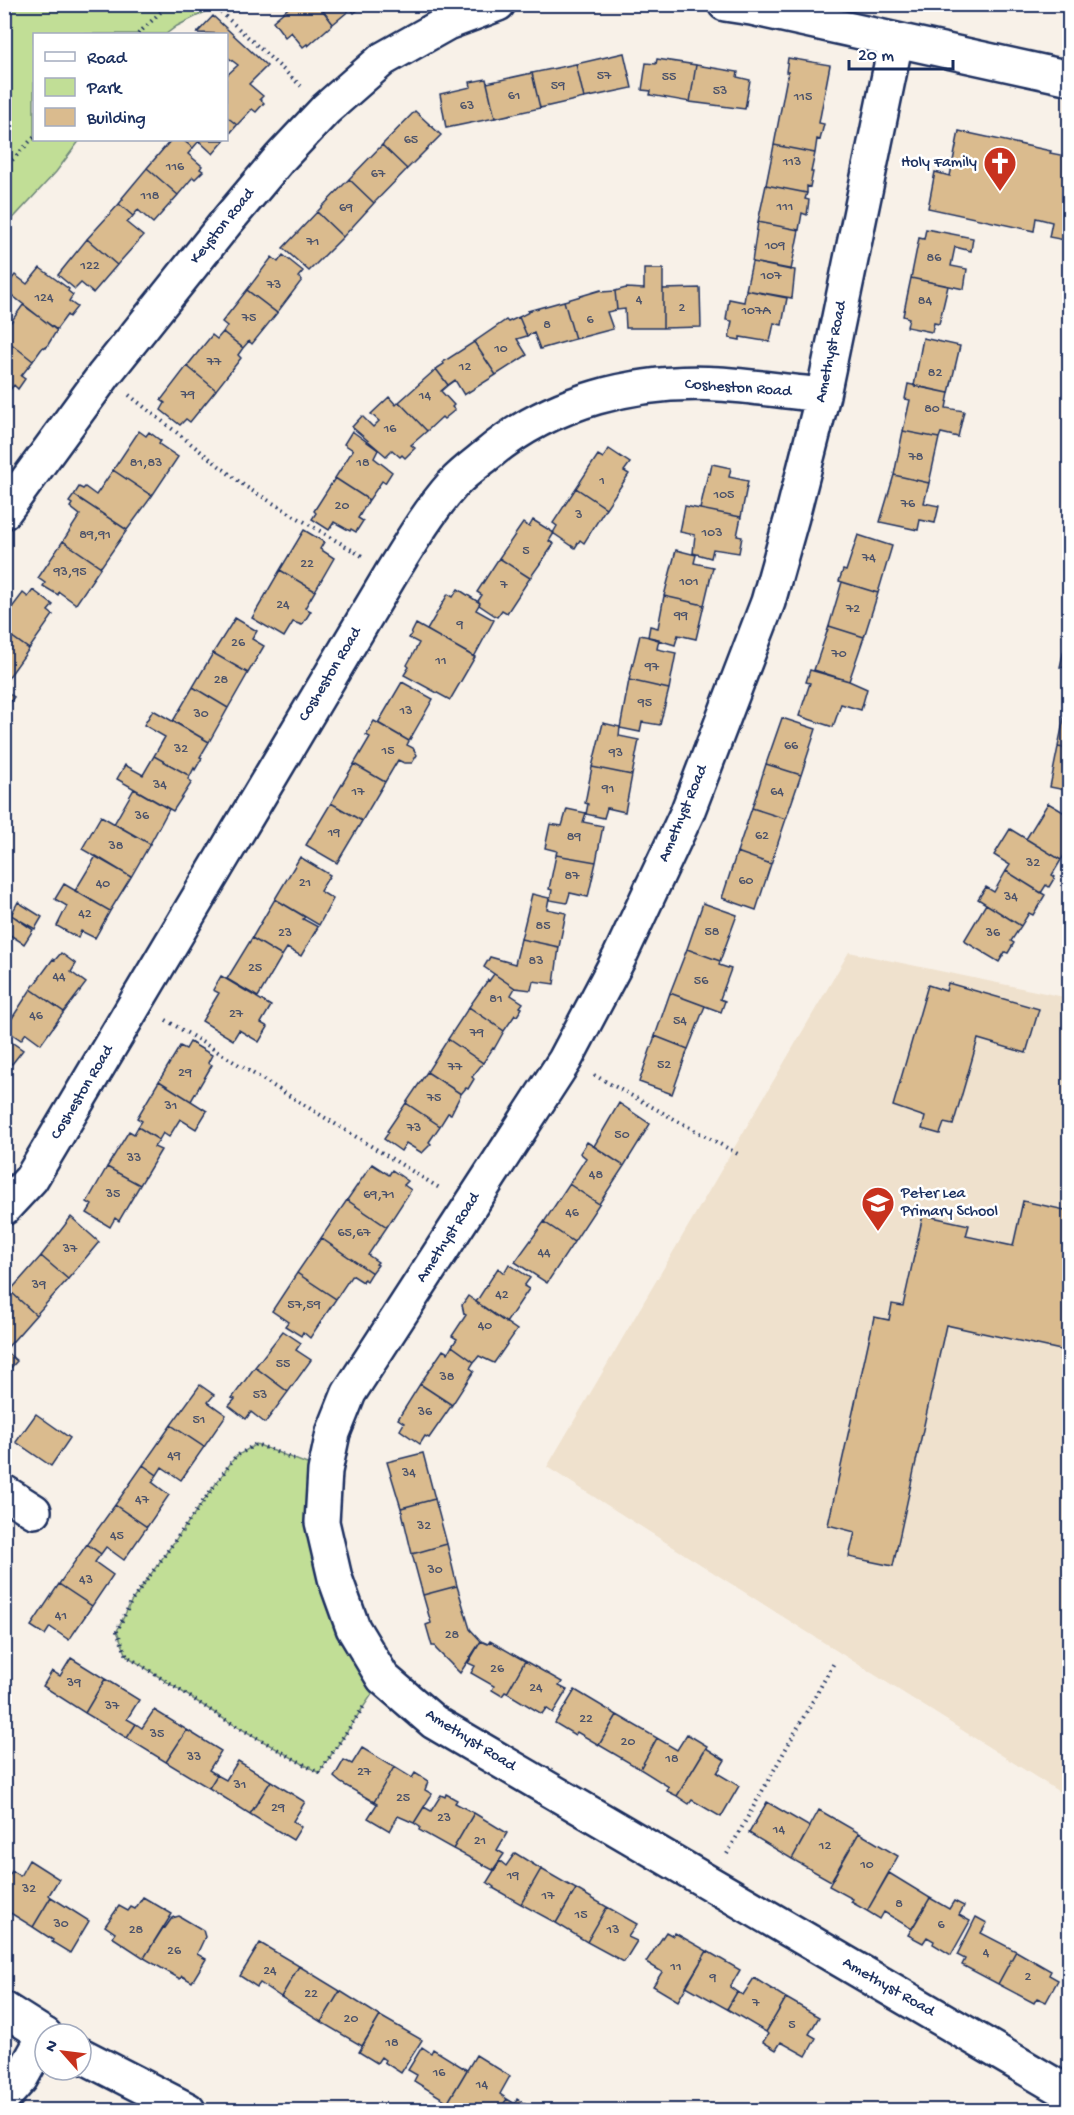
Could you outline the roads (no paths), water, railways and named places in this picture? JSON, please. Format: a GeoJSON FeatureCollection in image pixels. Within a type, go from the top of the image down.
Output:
{"type":"FeatureCollection","features":[{"type":"Feature","properties":{"kind":"street","name":"Keyston Road"},"geometry":{"type":"LineString","coordinates":[[4,513],[104,375],[280,158],[326,109],[383,59],[447,23],[498,4]]}},
{"type":"Feature","properties":{"kind":"street"},"geometry":{"type":"LineString","coordinates":[[725,4],[1070,78]]}},
{"type":"Feature","properties":{"kind":"street","name":"Amethyst Road"},"geometry":{"type":"LineString","coordinates":[[896,41],[823,395],[792,517],[768,602],[714,744],[687,813],[648,898],[565,1060],[349,1392],[333,1433],[325,1471],[322,1522],[335,1578],[353,1628],[383,1678],[434,1722],[1070,2094]]}},
{"type":"Feature","properties":{"kind":"street","name":"Cosheston Road"},"geometry":{"type":"LineString","coordinates":[[4,1208],[31,1179],[391,574],[422,525],[455,482],[507,438],[554,413],[601,395],[664,385],[717,384],[823,395]]}},
{"type":"Feature","properties":{"kind":"street"},"geometry":{"type":"LineString","coordinates":[[4,1492],[34,1511]]}},
{"type":"Feature","properties":{"kind":"street"},"geometry":{"type":"LineString","coordinates":[[4,2009],[33,2027]]}},
{"type":"Feature","properties":{"kind":"street"},"geometry":{"type":"LineString","coordinates":[[4,2097],[21,2078],[33,2056]]}},
{"type":"Feature","properties":{"kind":"street"},"geometry":{"type":"LineString","coordinates":[[93,2061],[188,2110]]}},
{"type":"Feature","properties":{"kind":"place","name":"Holy Family"},"geometry":{"type":"Point","coordinates":[1000,192]}},
{"type":"Feature","properties":{"kind":"place","name":"Peter Lea Primary School"},"geometry":{"type":"Point","coordinates":[878,1232]}}]}
